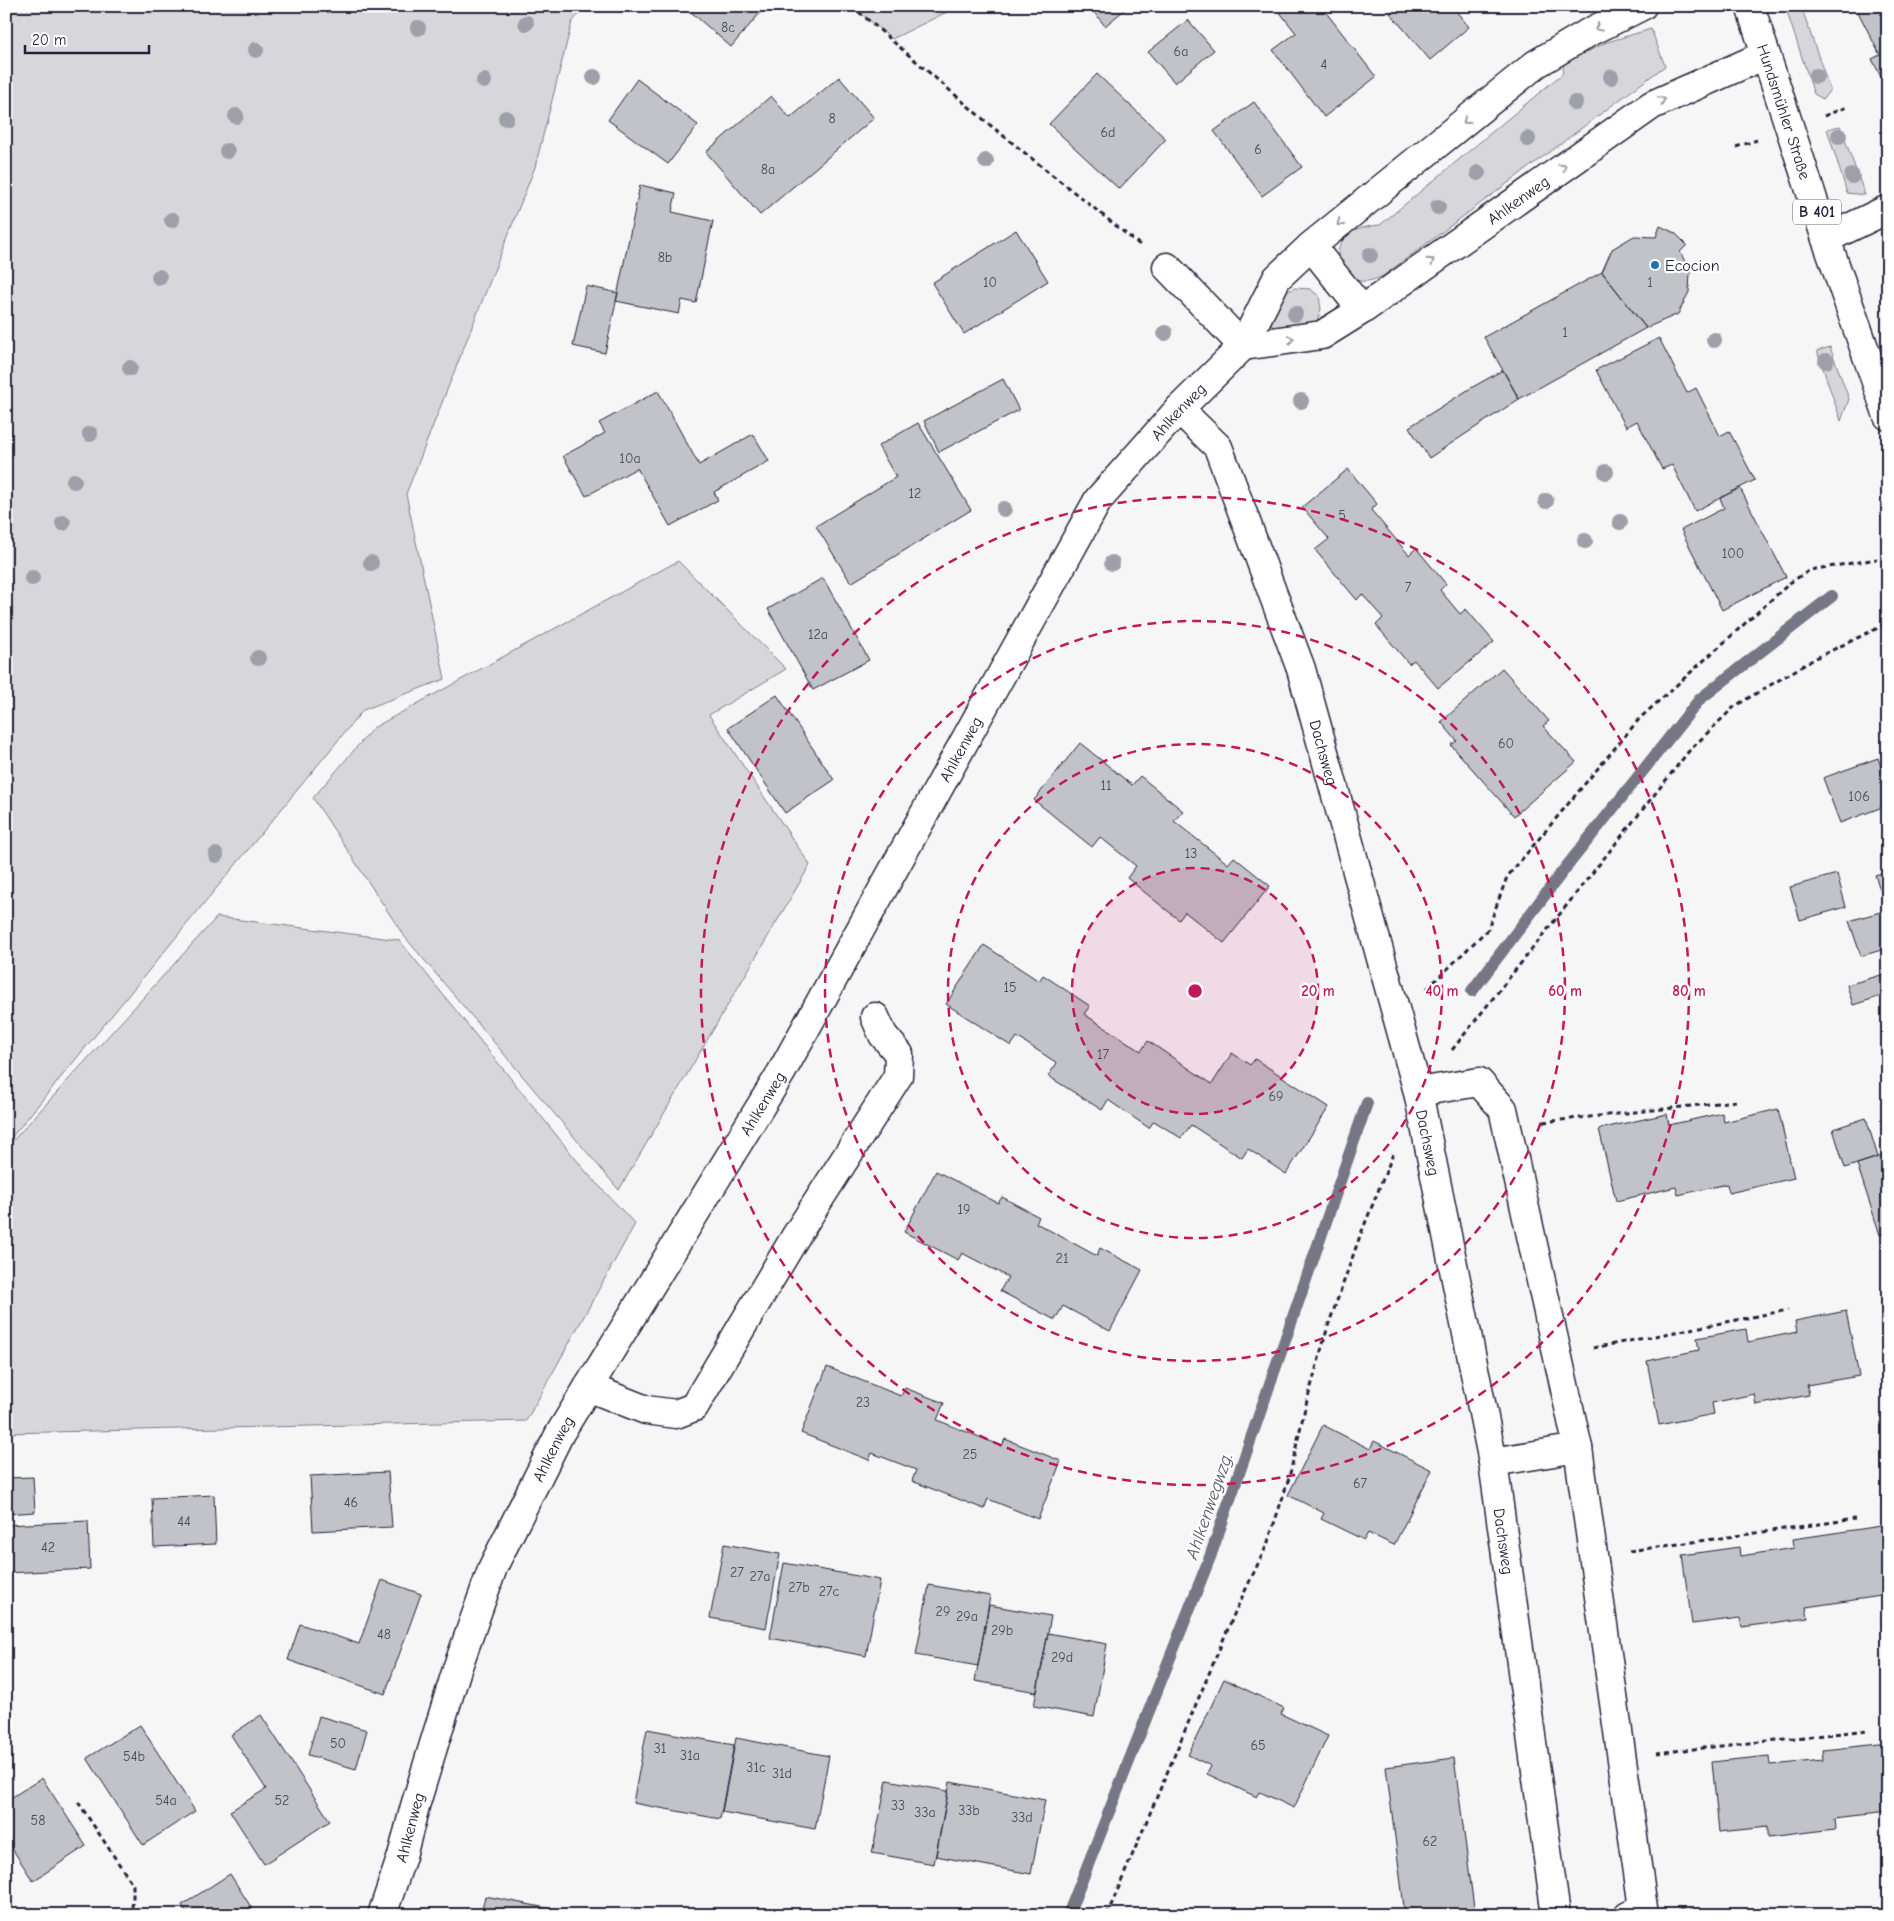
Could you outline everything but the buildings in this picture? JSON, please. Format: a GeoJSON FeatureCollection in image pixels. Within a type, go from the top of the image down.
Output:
{"type":"FeatureCollection","features":[{"type":"Feature","properties":{"kind":"street","name":"Ahlkenweg"},"geometry":{"type":"LineString","coordinates":[[382,1915],[402,1856],[415,1806],[457,1669],[493,1567],[560,1433],[781,1073],[1098,500],[1179,409],[1243,346],[1277,278],[1311,246],[1536,64],[1588,33],[1642,6]]}},
{"type":"Feature","properties":{"kind":"street","name":"Hundsmühler Straße"},"geometry":{"type":"LineString","coordinates":[[1750,6],[1826,239],[1888,416]]}},
{"type":"Feature","properties":{"kind":"street","name":"Ahlkenweg"},"geometry":{"type":"LineString","coordinates":[[1243,346],[1322,335],[1362,310],[1652,105],[1765,55]]}},
{"type":"Feature","properties":{"kind":"street"},"geometry":{"type":"LineString","coordinates":[[1826,239],[1888,209]]}},
{"type":"Feature","properties":{"kind":"street"},"geometry":{"type":"LineString","coordinates":[[1311,246],[1362,310]]}},
{"type":"Feature","properties":{"kind":"street"},"geometry":{"type":"LineString","coordinates":[[1167,267],[1243,346]]}},
{"type":"Feature","properties":{"kind":"street","name":"Dachsweg"},"geometry":{"type":"LineString","coordinates":[[1179,409],[1218,447],[1301,668],[1418,1092],[1493,1462],[1556,1915]]}},
{"type":"Feature","properties":{"kind":"street"},"geometry":{"type":"LineString","coordinates":[[588,1387],[646,1410],[676,1414],[694,1407],[797,1234],[898,1076],[899,1054],[883,1035],[874,1017]]}},
{"type":"Feature","properties":{"kind":"street"},"geometry":{"type":"LineString","coordinates":[[1418,1092],[1479,1082],[1503,1109],[1578,1448],[1623,1757],[1636,1911]]}},
{"type":"Feature","properties":{"kind":"street"},"geometry":{"type":"LineString","coordinates":[[1493,1462],[1578,1448]]}},
{"type":"Feature","properties":{"kind":"path"},"geometry":{"type":"LineString","coordinates":[[852,6],[990,125],[1167,267]]}},
{"type":"Feature","properties":{"kind":"path"},"geometry":{"type":"LineString","coordinates":[[1397,1019],[1488,930],[1507,877],[1640,718],[1791,582],[1810,570],[1877,559]]}},
{"type":"Feature","properties":{"kind":"path"},"geometry":{"type":"LineString","coordinates":[[1418,1092],[1689,751],[1735,706],[1816,658],[1888,624]]}},
{"type":"Feature","properties":{"kind":"path"},"geometry":{"type":"LineString","coordinates":[[1507,1126],[1737,1101]]}},
{"type":"Feature","properties":{"kind":"path"},"geometry":{"type":"LineString","coordinates":[[1107,1915],[1235,1612],[1267,1546],[1289,1478],[1304,1408],[1328,1326],[1360,1236],[1396,1146]]}},
{"type":"Feature","properties":{"kind":"path"},"geometry":{"type":"LineString","coordinates":[[1558,1354],[1788,1310]]}},
{"type":"Feature","properties":{"kind":"path"},"geometry":{"type":"LineString","coordinates":[[1594,1556],[1855,1519]]}},
{"type":"Feature","properties":{"kind":"path"},"geometry":{"type":"LineString","coordinates":[[1623,1757],[1870,1730]]}},
{"type":"Feature","properties":{"kind":"path"},"geometry":{"type":"LineString","coordinates":[[78,1802],[133,1885],[134,1899],[131,1915]]}},
{"type":"Feature","properties":{"kind":"path"},"geometry":{"type":"LineString","coordinates":[[1636,1911],[1768,1915]]}},
{"type":"Feature","properties":{"kind":"shaded area"},"geometry":{"type":"Polygon","coordinates":[[[6,6],[586,6],[572,22],[535,167],[406,494],[445,679],[363,710],[6,1144],[6,6]]]}},
{"type":"Feature","properties":{"kind":"shaded area"},"geometry":{"type":"Polygon","coordinates":[[[852,6],[959,6],[892,39],[852,6]]]}},
{"type":"Feature","properties":{"kind":"shaded area"},"geometry":{"type":"Polygon","coordinates":[[[1785,6],[1801,6],[1830,90],[1823,99],[1814,94],[1785,6]]]}},
{"type":"Feature","properties":{"kind":"shaded area"},"geometry":{"type":"Polygon","coordinates":[[[1651,29],[1665,66],[1383,276],[1368,281],[1355,280],[1346,275],[1340,266],[1338,257],[1340,246],[1346,237],[1356,230],[1380,225],[1562,74],[1564,63],[1607,42],[1651,29]]]}},
{"type":"Feature","properties":{"kind":"shaded area"},"geometry":{"type":"Polygon","coordinates":[[[1840,126],[1865,195],[1847,193],[1827,129],[1840,126]]]}},
{"type":"Feature","properties":{"kind":"shaded area"},"geometry":{"type":"Polygon","coordinates":[[[1295,288],[1310,289],[1319,296],[1321,309],[1317,321],[1300,335],[1274,329],[1268,318],[1283,293],[1295,288]]]}},
{"type":"Feature","properties":{"kind":"shaded area"},"geometry":{"type":"Polygon","coordinates":[[[1830,347],[1849,399],[1841,421],[1817,351],[1830,347]]]}},
{"type":"Feature","properties":{"kind":"shaded area"},"geometry":{"type":"Polygon","coordinates":[[[678,561],[786,669],[709,715],[810,865],[619,1190],[404,936],[313,798],[373,728],[678,561]]]}},
{"type":"Feature","properties":{"kind":"shaded area"},"geometry":{"type":"Polygon","coordinates":[[[217,917],[399,940],[587,1173],[635,1224],[526,1421],[6,1433],[6,1148],[217,917]]]}},
{"type":"Feature","properties":{"kind":"waterway"},"geometry":{"type":"LineString","coordinates":[[1472,991],[1563,871],[1700,699],[1832,596]]}},
{"type":"Feature","properties":{"kind":"waterway","name":"Ahlkenwegwzg."},"geometry":{"type":"LineString","coordinates":[[1068,1915],[1210,1557],[1367,1103]]}},
{"type":"Feature","properties":{"kind":"place","name":"Ecocion"},"geometry":{"type":"Point","coordinates":[1655,265]}}]}
